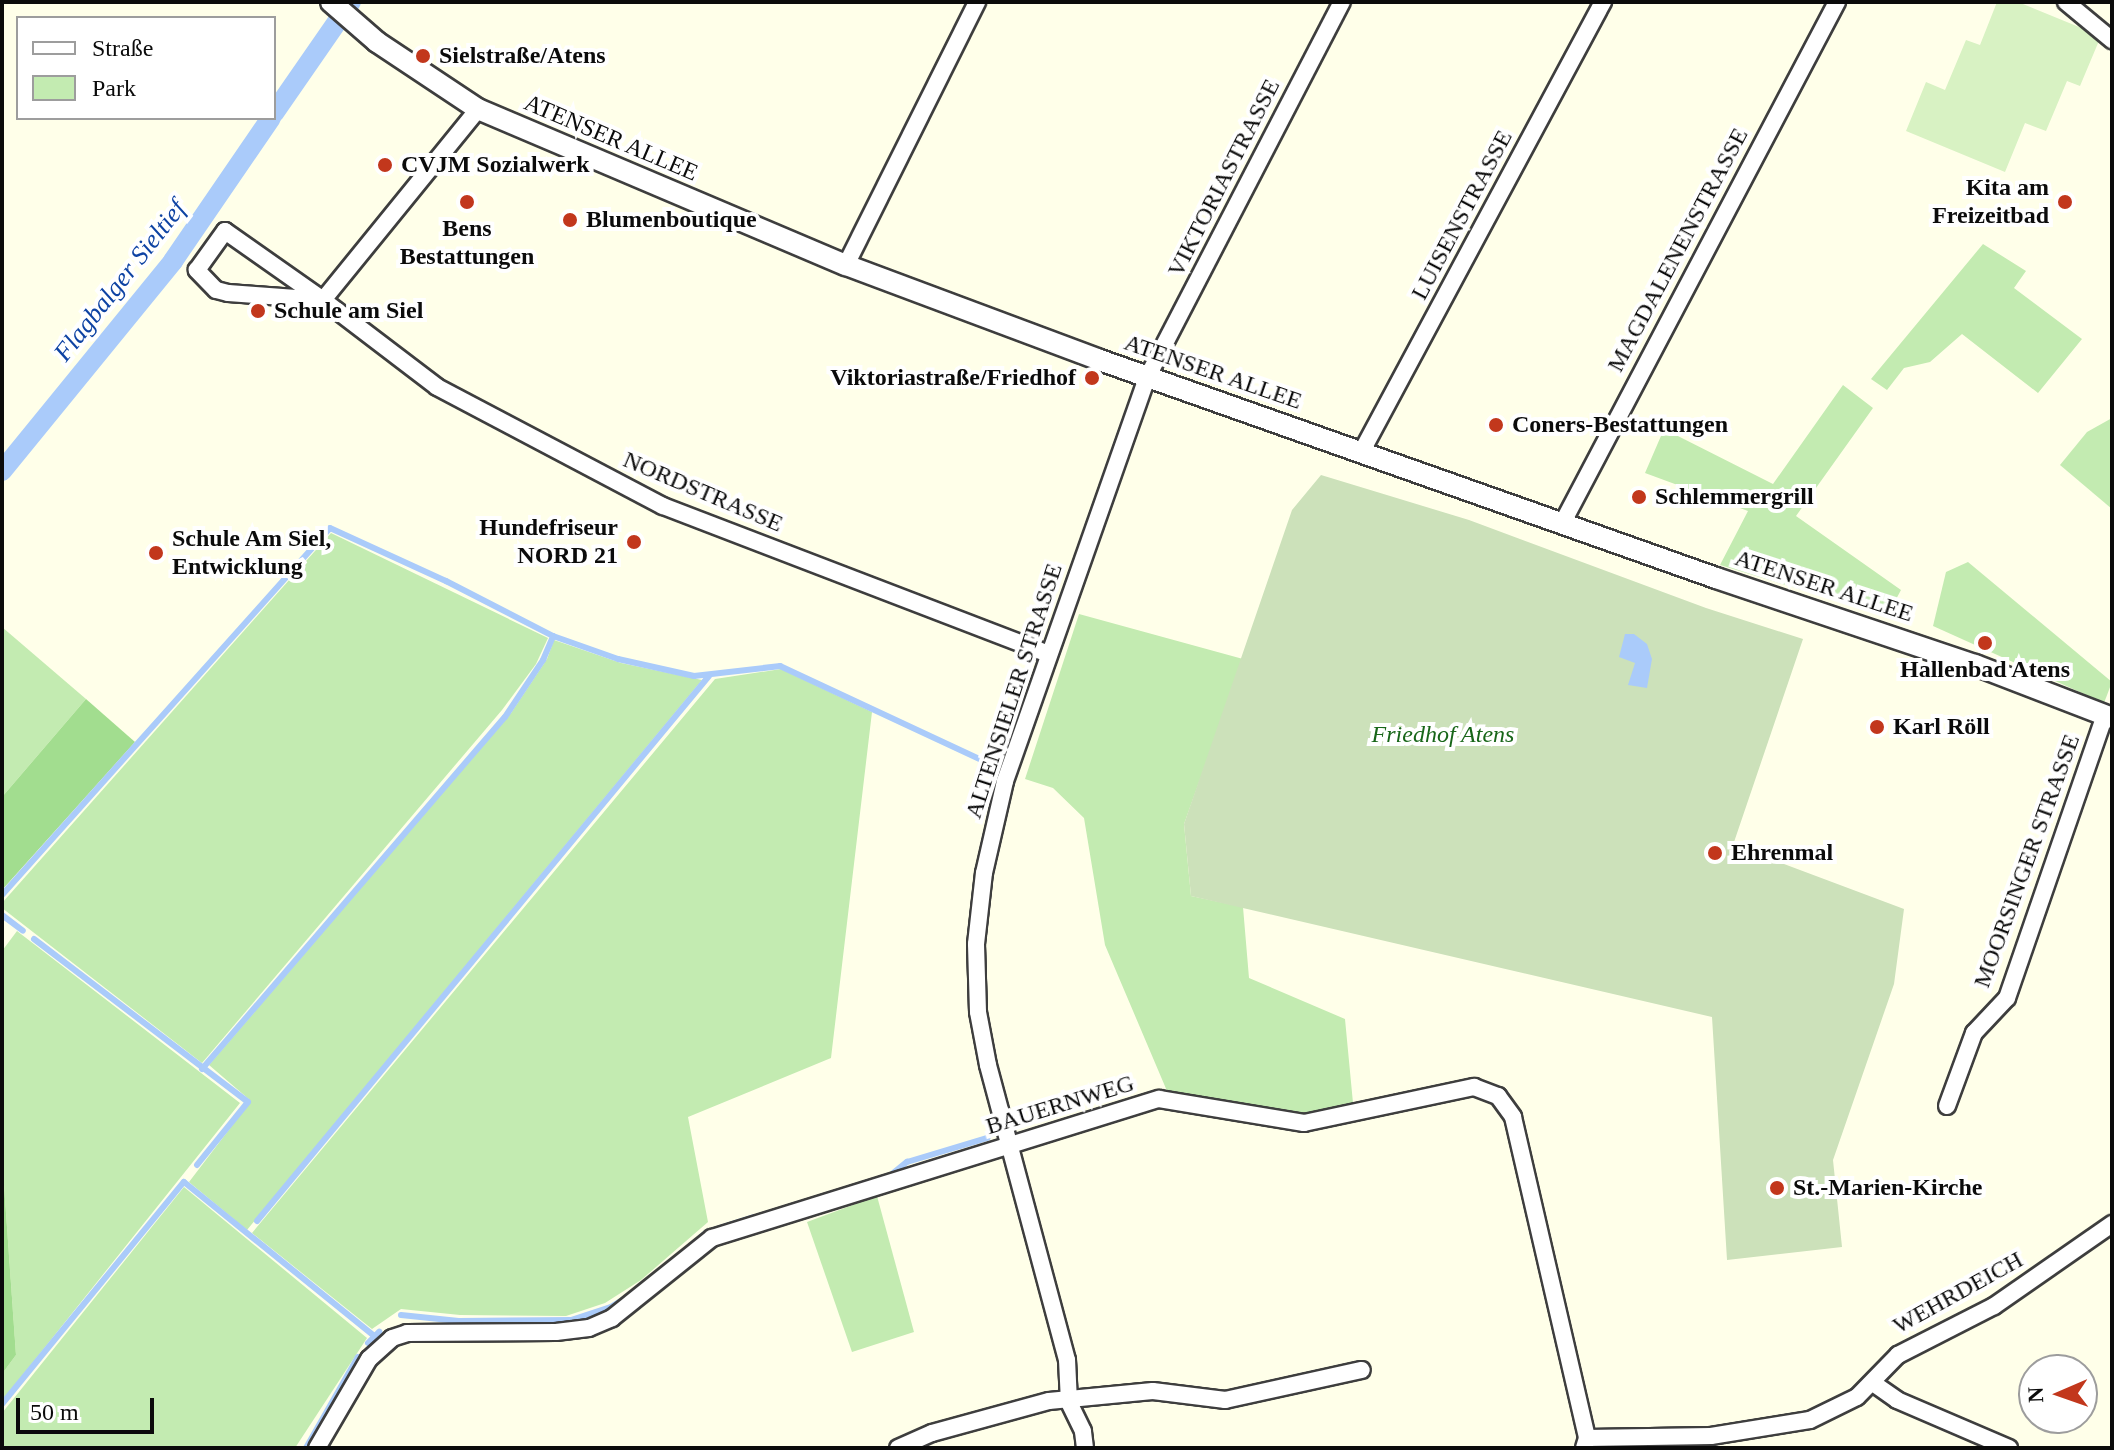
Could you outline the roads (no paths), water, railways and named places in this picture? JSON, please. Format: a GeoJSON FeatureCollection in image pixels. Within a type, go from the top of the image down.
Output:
{"type":"FeatureCollection","features":[{"type":"Feature","properties":{"kind":"street","name":"ATENSER ALLEE"},"geometry":{"type":"LineString","coordinates":[[331,2],[363,31],[478,109],[846,265],[1716,578],[1975,665],[2108,717]]}},
{"type":"Feature","properties":{"kind":"street"},"geometry":{"type":"LineString","coordinates":[[846,265],[977,2]]}},
{"type":"Feature","properties":{"kind":"street","name":"VIKTORIASTRASSE"},"geometry":{"type":"LineString","coordinates":[[1148,376],[1342,2]]}},
{"type":"Feature","properties":{"kind":"street","name":"LUISENSTRASSE"},"geometry":{"type":"LineString","coordinates":[[1362,451],[1603,2]]}},
{"type":"Feature","properties":{"kind":"street","name":"MAGDALENENSTRASSE"},"geometry":{"type":"LineString","coordinates":[[1563,522],[1837,2]]}},
{"type":"Feature","properties":{"kind":"street"},"geometry":{"type":"LineString","coordinates":[[2066,2],[2112,40]]}},
{"type":"Feature","properties":{"kind":"street"},"geometry":{"type":"LineString","coordinates":[[323,300],[478,109]]}},
{"type":"Feature","properties":{"kind":"street","name":"NORDSTRASSE"},"geometry":{"type":"LineString","coordinates":[[323,300],[228,293],[216,290],[197,270],[225,231],[323,300],[437,387],[663,506],[1048,654]]}},
{"type":"Feature","properties":{"kind":"street","name":"ALTENSIELER STRASSE"},"geometry":{"type":"LineString","coordinates":[[1085,1448],[1083,1431],[1069,1402],[1067,1360],[988,1065],[978,1012],[976,944],[984,873],[1005,781],[1148,376]]}},
{"type":"Feature","properties":{"kind":"street","name":"MOORSINGER STRASSE"},"geometry":{"type":"LineString","coordinates":[[1947,1106],[1974,1033],[2007,998],[2108,717]]}},
{"type":"Feature","properties":{"kind":"street","name":"BAUERNWEG"},"geometry":{"type":"LineString","coordinates":[[317,1448],[364,1366],[392,1338],[424,1331],[556,1332],[589,1328],[612,1318],[712,1238],[1159,1099],[1304,1123],[1474,1087],[1498,1096],[1513,1117],[1586,1443],[1711,1436],[1810,1420],[1857,1397],[1873,1383]]}},
{"type":"Feature","properties":{"kind":"street","name":"WEHRDEICH"},"geometry":{"type":"LineString","coordinates":[[1873,1383],[1898,1355],[1994,1306],[2112,1224]]}},
{"type":"Feature","properties":{"kind":"street"},"geometry":{"type":"LineString","coordinates":[[898,1448],[932,1433],[1049,1401],[1069,1402],[1153,1391],[1225,1400],[1362,1370]]}},
{"type":"Feature","properties":{"kind":"street"},"geometry":{"type":"LineString","coordinates":[[1873,1383],[1897,1400],[2009,1448]]}},
{"type":"Feature","properties":{"kind":"water"},"geometry":{"type":"Polygon","coordinates":[[[1625,634],[1634,634],[1647,644],[1652,659],[1647,688],[1628,685],[1635,663],[1619,657],[1625,634]]]}},
{"type":"Feature","properties":{"kind":"waterway","name":"Flagbalger Sieltief"},"geometry":{"type":"LineString","coordinates":[[276,110],[351,2]]}},
{"type":"Feature","properties":{"kind":"waterway","name":"Flagbalger Sieltief"},"geometry":{"type":"LineString","coordinates":[[2,471],[173,261],[270,120]]}},
{"type":"Feature","properties":{"kind":"waterway"},"geometry":{"type":"LineString","coordinates":[[2,895],[330,528],[446,581],[553,636],[618,659],[694,676],[780,666],[988,763]]}},
{"type":"Feature","properties":{"kind":"waterway"},"geometry":{"type":"LineString","coordinates":[[202,1069],[505,717],[543,660],[553,636]]}},
{"type":"Feature","properties":{"kind":"waterway"},"geometry":{"type":"LineString","coordinates":[[257,1221],[709,676]]}},
{"type":"Feature","properties":{"kind":"waterway"},"geometry":{"type":"LineString","coordinates":[[2,915],[23,931]]}},
{"type":"Feature","properties":{"kind":"waterway"},"geometry":{"type":"LineString","coordinates":[[34,939],[248,1102],[197,1165]]}},
{"type":"Feature","properties":{"kind":"waterway"},"geometry":{"type":"LineString","coordinates":[[887,1178],[907,1162],[987,1138]]}},
{"type":"Feature","properties":{"kind":"waterway"},"geometry":{"type":"LineString","coordinates":[[2,1404],[184,1182],[374,1336]]}},
{"type":"Feature","properties":{"kind":"waterway"},"geometry":{"type":"LineString","coordinates":[[701,1237],[707,1232],[754,1217]]}},
{"type":"Feature","properties":{"kind":"waterway"},"geometry":{"type":"LineString","coordinates":[[401,1315],[459,1321],[571,1320],[609,1308],[624,1299]]}},
{"type":"Feature","properties":{"kind":"waterway"},"geometry":{"type":"LineString","coordinates":[[368,1343],[379,1332]]}},
{"type":"Feature","properties":{"kind":"waterway"},"geometry":{"type":"LineString","coordinates":[[306,1448],[358,1357]]}},
{"type":"Feature","properties":{"kind":"place","name":"Sielstraße/Atens"},"geometry":{"type":"Point","coordinates":[423,56]}},
{"type":"Feature","properties":{"kind":"place","name":"CVJM Sozialwerk"},"geometry":{"type":"Point","coordinates":[385,165]}},
{"type":"Feature","properties":{"kind":"place","name":"Bens Bestattungen"},"geometry":{"type":"Point","coordinates":[467,202]}},
{"type":"Feature","properties":{"kind":"place","name":"Kita am Freizeitbad"},"geometry":{"type":"Point","coordinates":[2065,202]}},
{"type":"Feature","properties":{"kind":"place","name":"Blumenboutique"},"geometry":{"type":"Point","coordinates":[570,220]}},
{"type":"Feature","properties":{"kind":"place","name":"Schule am Siel"},"geometry":{"type":"Point","coordinates":[258,311]}},
{"type":"Feature","properties":{"kind":"place","name":"Viktoriastraße/Friedhof"},"geometry":{"type":"Point","coordinates":[1092,378]}},
{"type":"Feature","properties":{"kind":"place","name":"Coners-Bestattungen"},"geometry":{"type":"Point","coordinates":[1496,425]}},
{"type":"Feature","properties":{"kind":"place","name":"Schlemmergrill"},"geometry":{"type":"Point","coordinates":[1639,497]}},
{"type":"Feature","properties":{"kind":"place","name":"Hundefriseur NORD 21"},"geometry":{"type":"Point","coordinates":[634,542]}},
{"type":"Feature","properties":{"kind":"place","name":"Schule Am Siel, Entwicklung"},"geometry":{"type":"Point","coordinates":[156,553]}},
{"type":"Feature","properties":{"kind":"place","name":"Hallenbad Atens"},"geometry":{"type":"Point","coordinates":[1985,643]}},
{"type":"Feature","properties":{"kind":"place","name":"Karl Röll"},"geometry":{"type":"Point","coordinates":[1877,727]}},
{"type":"Feature","properties":{"kind":"place","name":"Ehrenmal"},"geometry":{"type":"Point","coordinates":[1715,853]}},
{"type":"Feature","properties":{"kind":"place","name":"St.-Marien-Kirche"},"geometry":{"type":"Point","coordinates":[1777,1188]}},
{"type":"Feature","properties":{"kind":"park label","name":"Friedhof Atens"},"geometry":{"type":"Point","coordinates":[1443,735]}}]}
